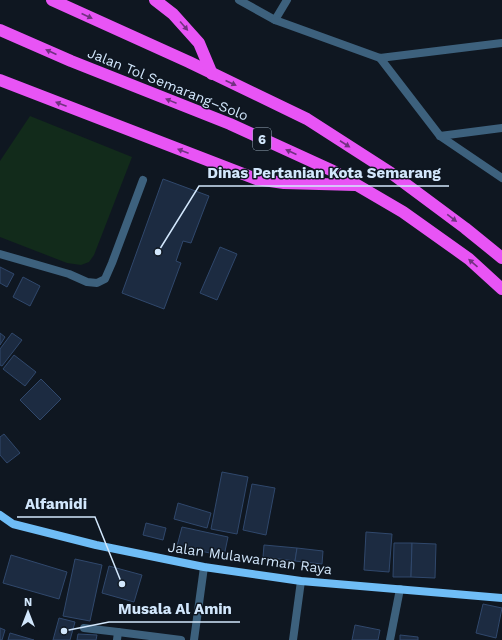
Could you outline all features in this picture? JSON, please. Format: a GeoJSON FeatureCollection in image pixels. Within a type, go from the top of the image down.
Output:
{"type":"FeatureCollection","features":[{"type":"Feature","properties":{"kind":"highway","name":"Jalan Tol Semarang–Solo"},"geometry":{"type":"LineString","coordinates":[[52,0],[307,119],[390,173],[465,228],[502,258]]}},
{"type":"Feature","properties":{"kind":"highway"},"geometry":{"type":"LineString","coordinates":[[155,0],[173,14],[199,43],[212,74]]}},
{"type":"Feature","properties":{"kind":"highway","name":"Jalan Tol Semarang–Solo"},"geometry":{"type":"LineString","coordinates":[[0,30],[71,61],[230,124],[333,171],[403,212],[469,259],[502,289]]}},
{"type":"Feature","properties":{"kind":"highway"},"geometry":{"type":"LineString","coordinates":[[0,80],[256,179],[284,183],[356,185]]}},
{"type":"Feature","properties":{"kind":"main road","name":"Jalan Mulawarman Raya"},"geometry":{"type":"LineString","coordinates":[[0,515],[13,524],[96,545],[204,567],[300,581],[502,598]]}},
{"type":"Feature","properties":{"kind":"street"},"geometry":{"type":"LineString","coordinates":[[239,0],[274,20],[380,58],[502,43]]}},
{"type":"Feature","properties":{"kind":"street"},"geometry":{"type":"LineString","coordinates":[[274,20],[287,0]]}},
{"type":"Feature","properties":{"kind":"street"},"geometry":{"type":"LineString","coordinates":[[380,58],[440,136],[502,178]]}},
{"type":"Feature","properties":{"kind":"street"},"geometry":{"type":"LineString","coordinates":[[440,136],[502,128]]}},
{"type":"Feature","properties":{"kind":"street"},"geometry":{"type":"LineString","coordinates":[[0,254],[69,274],[86,282],[97,283],[105,279],[143,180]]}},
{"type":"Feature","properties":{"kind":"street"},"geometry":{"type":"LineString","coordinates":[[194,640],[204,567]]}},
{"type":"Feature","properties":{"kind":"street"},"geometry":{"type":"LineString","coordinates":[[293,640],[300,581]]}},
{"type":"Feature","properties":{"kind":"street"},"geometry":{"type":"LineString","coordinates":[[390,640],[400,589]]}},
{"type":"Feature","properties":{"kind":"street"},"geometry":{"type":"LineString","coordinates":[[84,628],[118,636],[181,640]]}},
{"type":"Feature","properties":{"kind":"green space"},"geometry":{"type":"Polygon","coordinates":[[[30,116],[132,157],[94,255],[89,262],[81,265],[67,263],[0,237],[0,161],[30,116]]]}},
{"type":"Feature","properties":{"kind":"building"},"geometry":{"type":"Polygon","coordinates":[[[163,179],[209,196],[191,243],[183,241],[176,261],[181,263],[164,309],[122,293],[163,179]]]}},
{"type":"Feature","properties":{"kind":"building"},"geometry":{"type":"Polygon","coordinates":[[[220,247],[237,254],[217,300],[200,293],[220,247]]]}},
{"type":"Feature","properties":{"kind":"building"},"geometry":{"type":"Polygon","coordinates":[[[0,267],[14,274],[7,287],[0,283],[0,267]]]}},
{"type":"Feature","properties":{"kind":"building"},"geometry":{"type":"Polygon","coordinates":[[[23,277],[40,286],[30,306],[13,297],[23,277]]]}},
{"type":"Feature","properties":{"kind":"building"},"geometry":{"type":"Polygon","coordinates":[[[0,333],[5,337],[0,345],[0,333]]]}},
{"type":"Feature","properties":{"kind":"building"},"geometry":{"type":"Polygon","coordinates":[[[12,333],[22,340],[2,366],[0,365],[0,349],[12,333]]]}},
{"type":"Feature","properties":{"kind":"building"},"geometry":{"type":"Polygon","coordinates":[[[14,355],[36,372],[25,386],[3,369],[14,355]]]}},
{"type":"Feature","properties":{"kind":"building"},"geometry":{"type":"Polygon","coordinates":[[[41,379],[61,399],[40,420],[20,400],[41,379]]]}},
{"type":"Feature","properties":{"kind":"building"},"geometry":{"type":"Polygon","coordinates":[[[4,434],[20,453],[7,463],[0,455],[0,437],[4,434]]]}},
{"type":"Feature","properties":{"kind":"building"},"geometry":{"type":"Polygon","coordinates":[[[222,472],[248,477],[237,534],[211,529],[222,472]]]}},
{"type":"Feature","properties":{"kind":"building"},"geometry":{"type":"Polygon","coordinates":[[[252,484],[275,488],[266,535],[243,530],[252,484]]]}},
{"type":"Feature","properties":{"kind":"building"},"geometry":{"type":"Polygon","coordinates":[[[178,503],[211,513],[207,528],[174,519],[178,503]]]}},
{"type":"Feature","properties":{"kind":"building"},"geometry":{"type":"Polygon","coordinates":[[[146,523],[166,528],[163,540],[143,535],[146,523]]]}},
{"type":"Feature","properties":{"kind":"building"},"geometry":{"type":"Polygon","coordinates":[[[182,527],[228,537],[224,556],[177,546],[182,527]]]}},
{"type":"Feature","properties":{"kind":"building"},"geometry":{"type":"Polygon","coordinates":[[[366,532],[392,534],[389,572],[364,570],[366,532]]]}},
{"type":"Feature","properties":{"kind":"building"},"geometry":{"type":"Polygon","coordinates":[[[394,543],[412,543],[411,577],[393,577],[394,543]]]}},
{"type":"Feature","properties":{"kind":"building"},"geometry":{"type":"Polygon","coordinates":[[[412,543],[436,544],[435,578],[411,577],[412,543]]]}},
{"type":"Feature","properties":{"kind":"building"},"geometry":{"type":"Polygon","coordinates":[[[264,545],[297,548],[295,561],[263,557],[264,545]]]}},
{"type":"Feature","properties":{"kind":"building"},"geometry":{"type":"Polygon","coordinates":[[[297,548],[323,551],[322,564],[295,561],[297,548]]]}},
{"type":"Feature","properties":{"kind":"building"},"geometry":{"type":"Polygon","coordinates":[[[11,555],[67,572],[59,599],[3,583],[11,555]]]}},
{"type":"Feature","properties":{"kind":"building"},"geometry":{"type":"Polygon","coordinates":[[[75,559],[102,565],[90,621],[63,616],[75,559]]]}},
{"type":"Feature","properties":{"kind":"building"},"geometry":{"type":"Polygon","coordinates":[[[109,566],[142,575],[134,602],[102,593],[109,566]]]}},
{"type":"Feature","properties":{"kind":"building"},"geometry":{"type":"Polygon","coordinates":[[[483,604],[502,608],[496,638],[476,633],[483,604]]]}},
{"type":"Feature","properties":{"kind":"building"},"geometry":{"type":"Polygon","coordinates":[[[59,618],[75,622],[70,640],[53,640],[59,618]]]}},
{"type":"Feature","properties":{"kind":"building"},"geometry":{"type":"Polygon","coordinates":[[[355,625],[380,630],[378,640],[352,640],[355,625]]]}},
{"type":"Feature","properties":{"kind":"building"},"geometry":{"type":"Polygon","coordinates":[[[0,628],[5,630],[2,640],[0,640],[0,628]]]}},
{"type":"Feature","properties":{"kind":"building"},"geometry":{"type":"Polygon","coordinates":[[[10,633],[34,640],[8,640],[10,633]]]}},
{"type":"Feature","properties":{"kind":"building"},"geometry":{"type":"Polygon","coordinates":[[[78,634],[97,635],[96,640],[77,640],[78,634]]]}},
{"type":"Feature","properties":{"kind":"building"},"geometry":{"type":"Polygon","coordinates":[[[400,635],[418,637],[418,640],[400,640],[400,635]]]}},
{"type":"Feature","properties":{"kind":"place","name":"Dinas Pertanian Kota Semarang"},"geometry":{"type":"Point","coordinates":[158,252]}},
{"type":"Feature","properties":{"kind":"place","name":"Alfamidi"},"geometry":{"type":"Point","coordinates":[122,584]}},
{"type":"Feature","properties":{"kind":"place","name":"Musala Al Amin"},"geometry":{"type":"Point","coordinates":[64,631]}}]}
